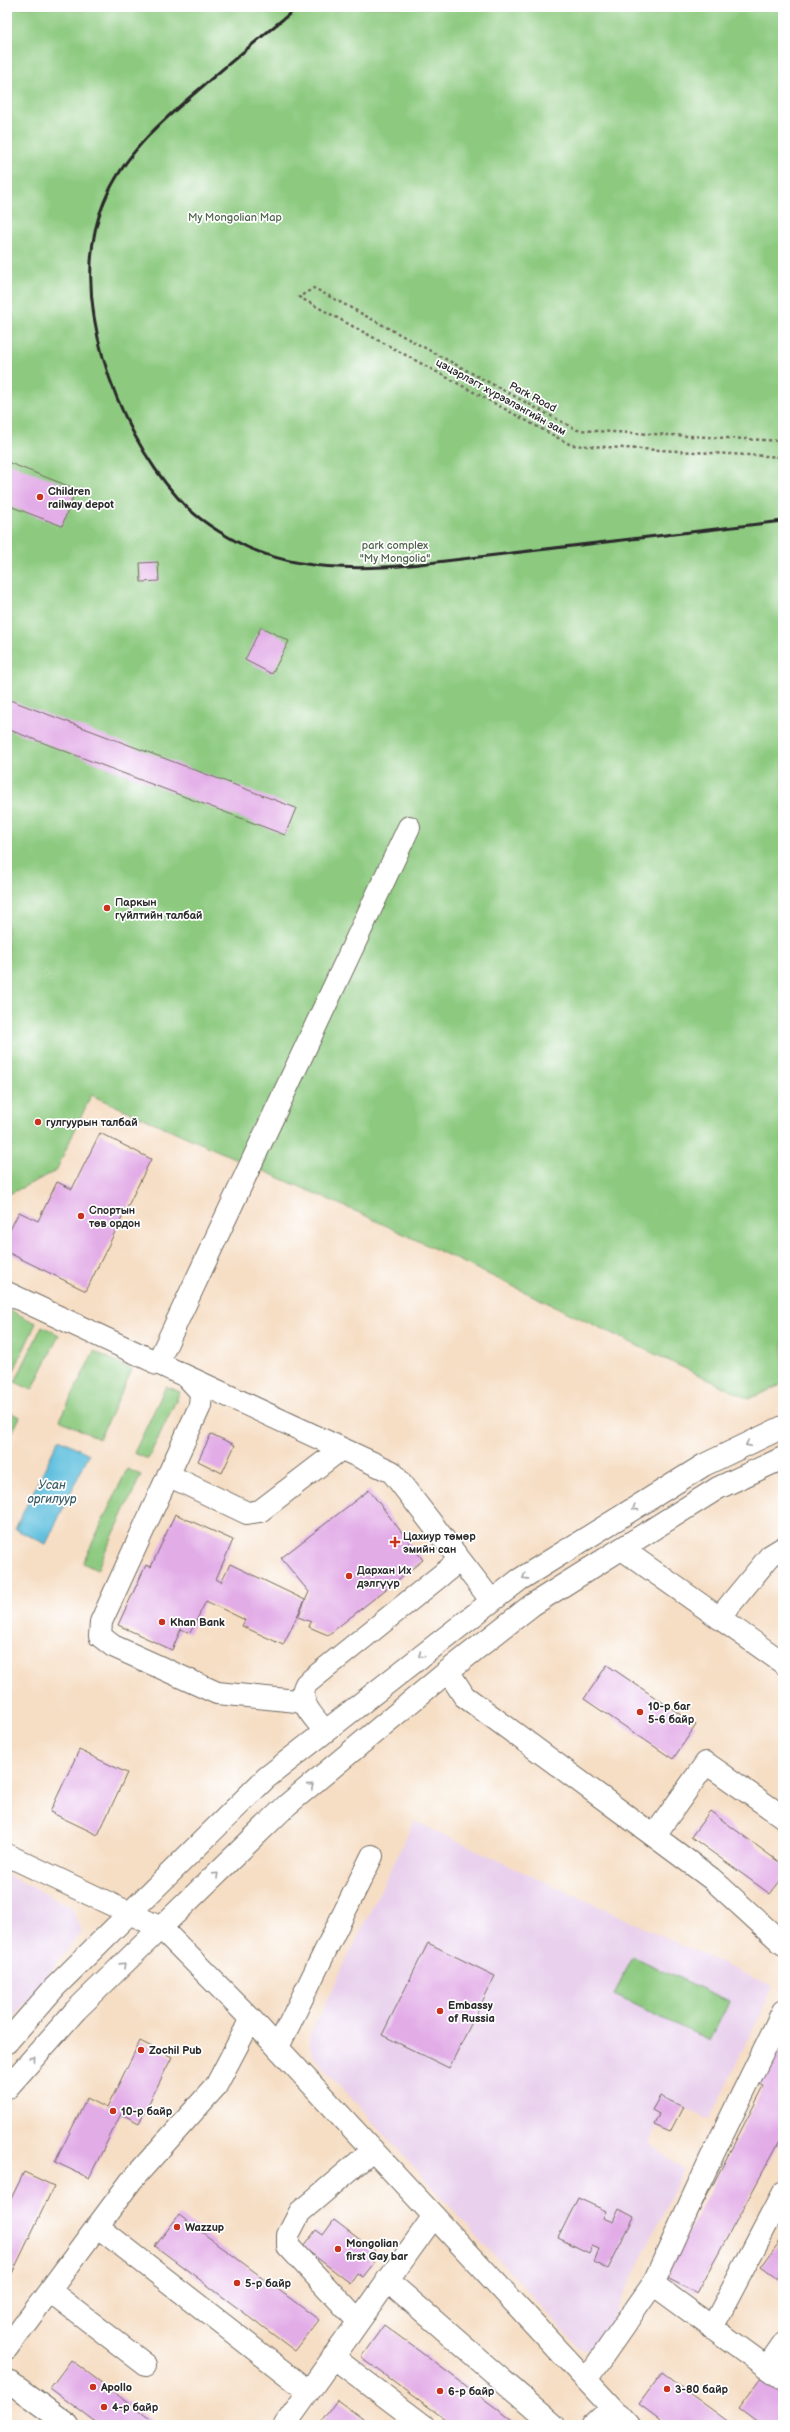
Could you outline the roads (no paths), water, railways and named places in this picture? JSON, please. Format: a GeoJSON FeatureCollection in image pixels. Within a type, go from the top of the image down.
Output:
{"type":"FeatureCollection","features":[{"type":"Feature","properties":{"kind":"main road"},"geometry":{"type":"LineString","coordinates":[[157,1364],[409,827]]}},
{"type":"Feature","properties":{"kind":"main road"},"geometry":{"type":"LineString","coordinates":[[7,1293],[392,1472],[492,1600]]}},
{"type":"Feature","properties":{"kind":"main road"},"geometry":{"type":"LineString","coordinates":[[188,1378],[198,1387],[202,1399],[101,1622],[100,1636],[113,1646],[217,1693],[297,1700],[305,1704]]}},
{"type":"Feature","properties":{"kind":"main road"},"geometry":{"type":"LineString","coordinates":[[7,2042],[55,1987],[266,1778],[492,1600],[525,1576],[704,1465],[783,1426]]}},
{"type":"Feature","properties":{"kind":"main road"},"geometry":{"type":"LineString","coordinates":[[168,1475],[247,1513],[254,1513],[260,1511],[341,1449]]}},
{"type":"Feature","properties":{"kind":"main road"},"geometry":{"type":"LineString","coordinates":[[7,2088],[76,2010],[287,1806],[448,1671],[532,1605],[718,1488],[783,1458]]}},
{"type":"Feature","properties":{"kind":"main road"},"geometry":{"type":"LineString","coordinates":[[622,1548],[783,1663]]}},
{"type":"Feature","properties":{"kind":"main road"},"geometry":{"type":"LineString","coordinates":[[719,1618],[770,1556],[783,1548]]}},
{"type":"Feature","properties":{"kind":"main road"},"geometry":{"type":"LineString","coordinates":[[326,1731],[305,1704],[302,1695],[310,1680],[460,1560]]}},
{"type":"Feature","properties":{"kind":"main road"},"geometry":{"type":"LineString","coordinates":[[448,1671],[464,1696],[712,1878],[783,1944]]}},
{"type":"Feature","properties":{"kind":"main road"},"geometry":{"type":"LineString","coordinates":[[654,1836],[706,1763],[783,1817]]}},
{"type":"Feature","properties":{"kind":"main road"},"geometry":{"type":"LineString","coordinates":[[7,1855],[128,1914],[161,1928],[251,2019],[628,2425]]}},
{"type":"Feature","properties":{"kind":"main road"},"geometry":{"type":"LineString","coordinates":[[278,2048],[372,1856]]}},
{"type":"Feature","properties":{"kind":"main road"},"geometry":{"type":"LineString","coordinates":[[586,2380],[653,2284],[711,2158],[783,2011]]}},
{"type":"Feature","properties":{"kind":"main road"},"geometry":{"type":"LineString","coordinates":[[7,2348],[131,2181],[216,2086],[251,2019]]}},
{"type":"Feature","properties":{"kind":"main road"},"geometry":{"type":"LineString","coordinates":[[358,2322],[288,2246],[288,2235],[300,2212],[372,2150]]}},
{"type":"Feature","properties":{"kind":"main road"},"geometry":{"type":"LineString","coordinates":[[712,2328],[783,2194]]}},
{"type":"Feature","properties":{"kind":"main road"},"geometry":{"type":"LineString","coordinates":[[284,2425],[434,2216]]}},
{"type":"Feature","properties":{"kind":"main road"},"geometry":{"type":"LineString","coordinates":[[97,2226],[308,2391]]}},
{"type":"Feature","properties":{"kind":"main road"},"geometry":{"type":"LineString","coordinates":[[387,2280],[554,2425]]}},
{"type":"Feature","properties":{"kind":"main road"},"geometry":{"type":"LineString","coordinates":[[653,2284],[775,2373],[783,2344]]}},
{"type":"Feature","properties":{"kind":"main road"},"geometry":{"type":"LineString","coordinates":[[50,2291],[146,2365]]}},
{"type":"Feature","properties":{"kind":"main road"},"geometry":{"type":"LineString","coordinates":[[333,2357],[419,2424]]}},
{"type":"Feature","properties":{"kind":"main road"},"geometry":{"type":"LineString","coordinates":[[7,2380],[54,2421]]}},
{"type":"Feature","properties":{"kind":"main road"},"geometry":{"type":"LineString","coordinates":[[593,2425],[612,2408]]}},
{"type":"Feature","properties":{"kind":"water","name":"Усан оргилуур"},"geometry":{"type":"Polygon","coordinates":[[[59,1439],[89,1454],[46,1544],[15,1529],[59,1439]]]}},
{"type":"Feature","properties":{"kind":"railway"},"geometry":{"type":"LineString","coordinates":[[298,7],[188,98],[146,138],[122,168],[112,184],[104,202],[94,238],[91,277],[94,317],[103,358],[117,398],[135,435],[155,469],[185,506],[201,520],[219,532],[266,555],[307,564],[349,568],[411,565],[783,521]]}},
{"type":"Feature","properties":{"kind":"place","name":"Children railway depot"},"geometry":{"type":"Point","coordinates":[40,497]}},
{"type":"Feature","properties":{"kind":"place","name":"Паркын гүйлтийн талбай"},"geometry":{"type":"Point","coordinates":[107,908]}},
{"type":"Feature","properties":{"kind":"place","name":"гулгуурын талбай"},"geometry":{"type":"Point","coordinates":[38,1122]}},
{"type":"Feature","properties":{"kind":"place","name":"Спортын төв ордон"},"geometry":{"type":"Point","coordinates":[81,1216]}},
{"type":"Feature","properties":{"kind":"place","name":"Цахиур төмөр эмийн сан"},"geometry":{"type":"Point","coordinates":[395,1542]}},
{"type":"Feature","properties":{"kind":"place","name":"Дархан Их дэлгүүр"},"geometry":{"type":"Point","coordinates":[349,1576]}},
{"type":"Feature","properties":{"kind":"place","name":"Khan Bank"},"geometry":{"type":"Point","coordinates":[162,1622]}},
{"type":"Feature","properties":{"kind":"place","name":"10-р баг 5-6 байр"},"geometry":{"type":"Point","coordinates":[640,1712]}},
{"type":"Feature","properties":{"kind":"place","name":"Embassy of Russia"},"geometry":{"type":"Point","coordinates":[440,2011]}},
{"type":"Feature","properties":{"kind":"place","name":"Zochil Pub"},"geometry":{"type":"Point","coordinates":[141,2050]}},
{"type":"Feature","properties":{"kind":"place","name":"10-р байр"},"geometry":{"type":"Point","coordinates":[113,2111]}},
{"type":"Feature","properties":{"kind":"place","name":"Wazzup"},"geometry":{"type":"Point","coordinates":[177,2227]}},
{"type":"Feature","properties":{"kind":"place","name":"Mongolian first Gay bar"},"geometry":{"type":"Point","coordinates":[338,2249]}},
{"type":"Feature","properties":{"kind":"place","name":"5-р байр"},"geometry":{"type":"Point","coordinates":[237,2283]}},
{"type":"Feature","properties":{"kind":"place","name":"Apollo"},"geometry":{"type":"Point","coordinates":[93,2387]}},
{"type":"Feature","properties":{"kind":"place","name":"3-80 байр"},"geometry":{"type":"Point","coordinates":[667,2389]}},
{"type":"Feature","properties":{"kind":"place","name":"6-р байр"},"geometry":{"type":"Point","coordinates":[440,2391]}},
{"type":"Feature","properties":{"kind":"place","name":"4-р байр"},"geometry":{"type":"Point","coordinates":[104,2407]}},
{"type":"Feature","properties":{"kind":"park label","name":"My Mongolian Map"},"geometry":{"type":"Point","coordinates":[235,217]}},
{"type":"Feature","properties":{"kind":"park label","name":"park complex \"My Mongolia\""},"geometry":{"type":"Point","coordinates":[395,551]}}]}
